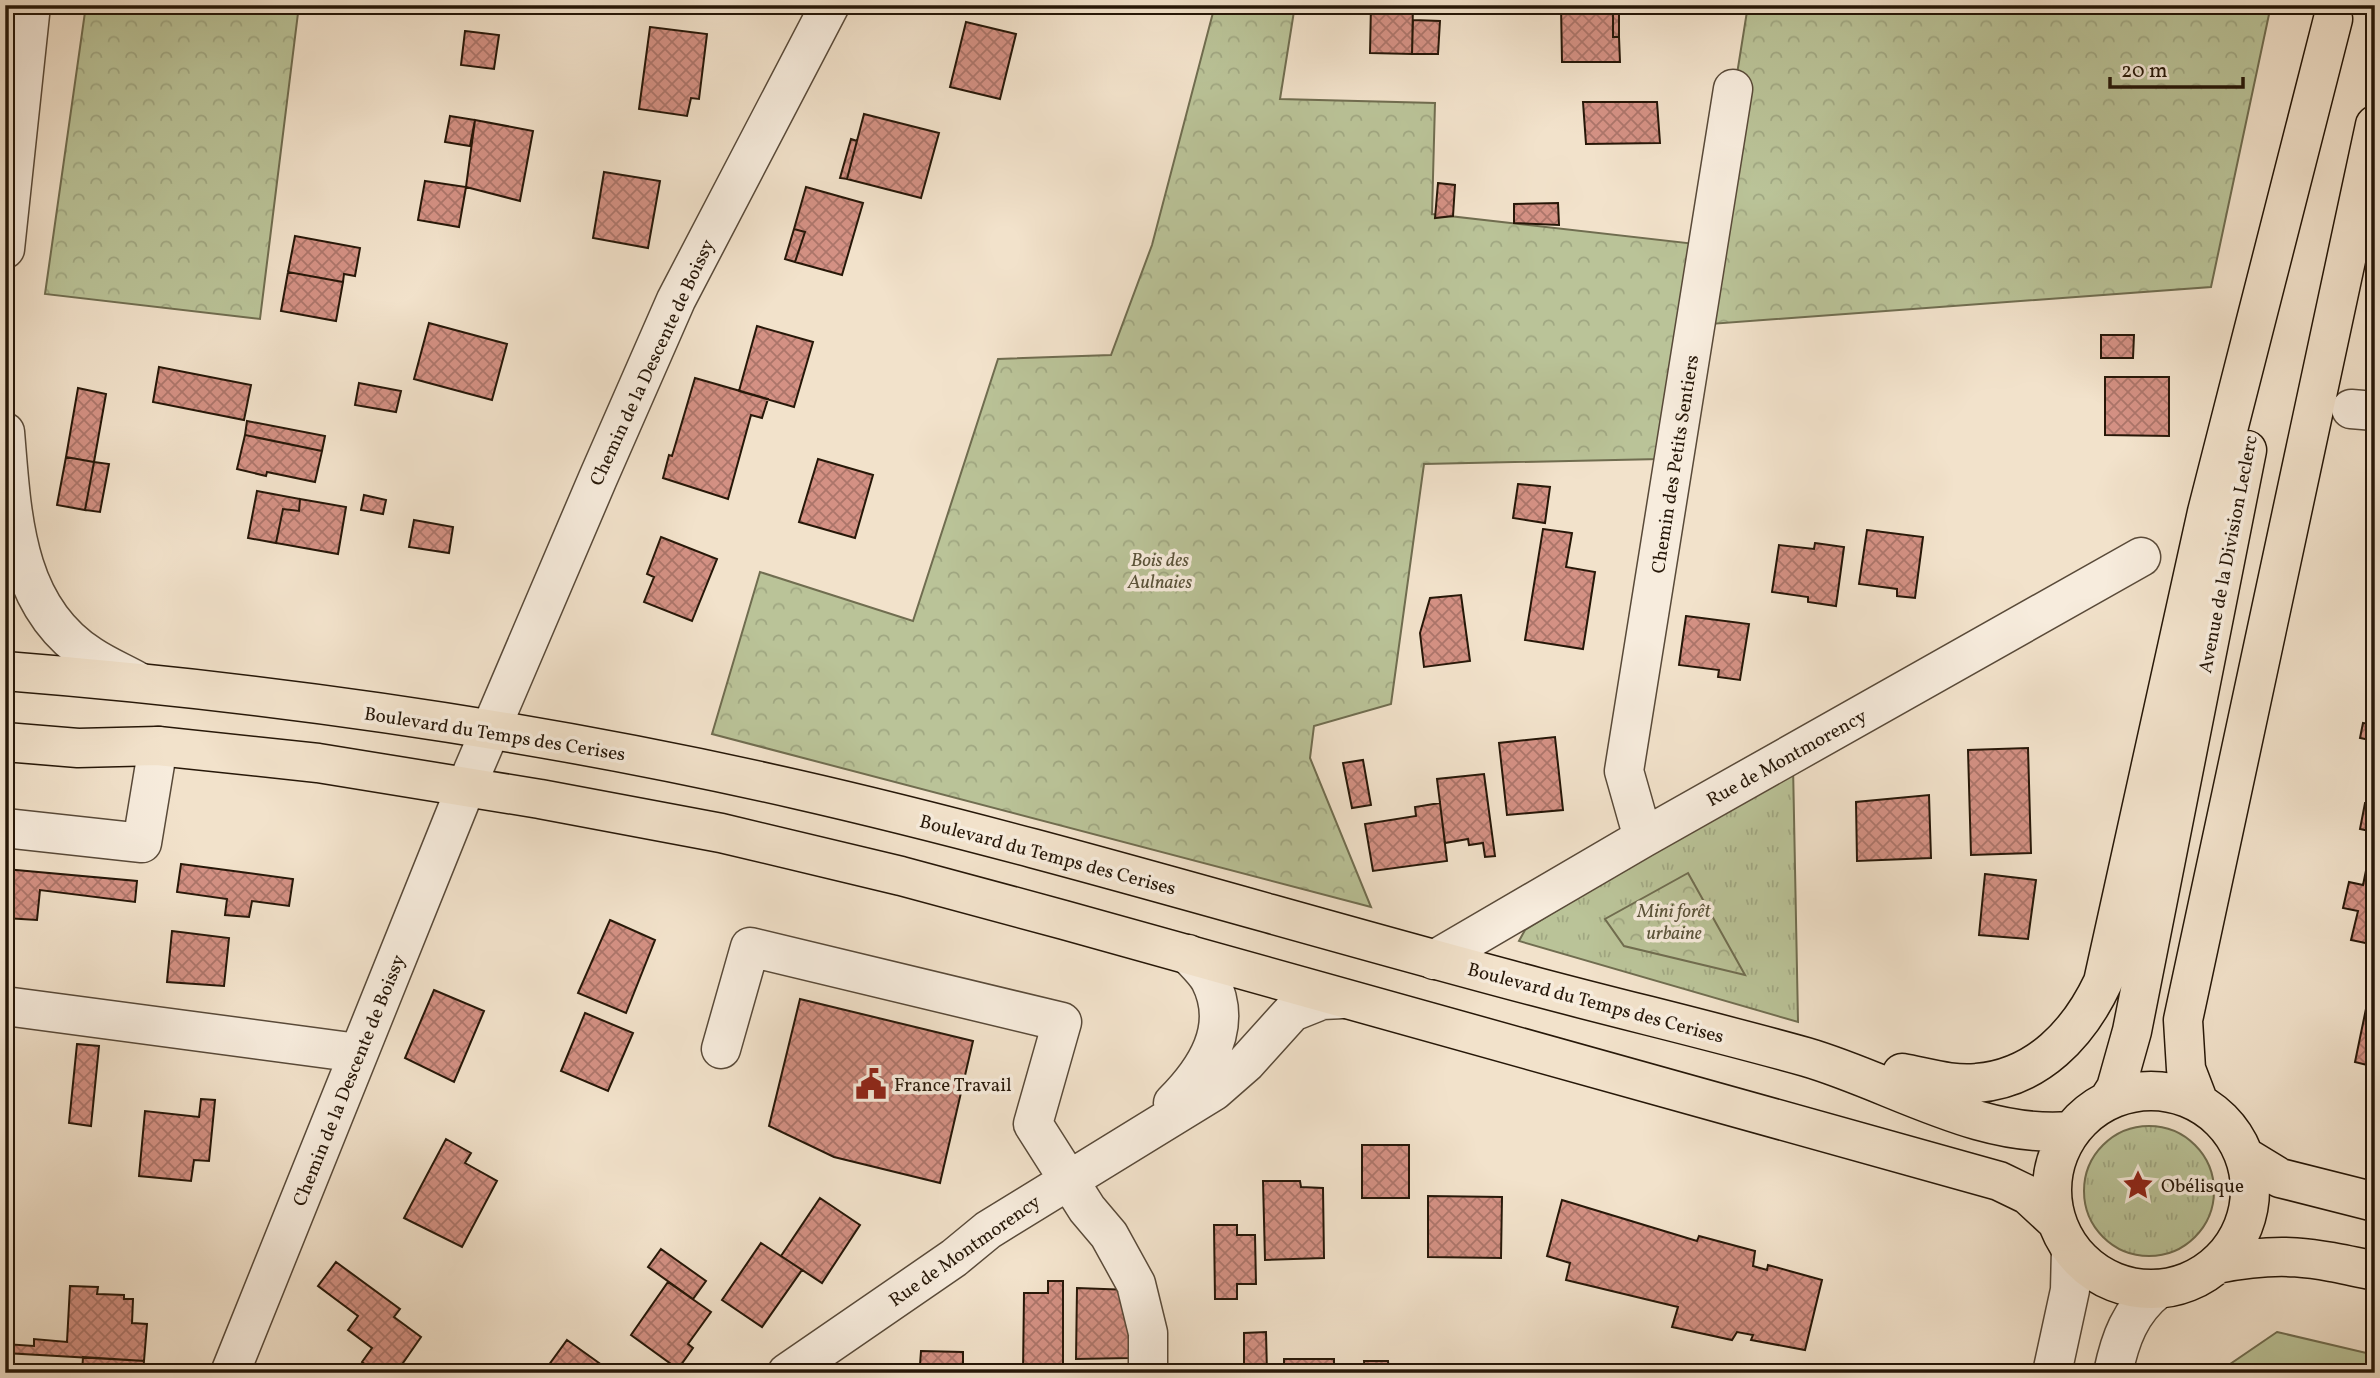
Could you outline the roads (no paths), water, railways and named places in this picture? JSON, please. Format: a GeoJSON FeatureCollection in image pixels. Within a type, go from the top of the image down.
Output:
{"type":"FeatureCollection","features":[{"type":"Feature","properties":{"kind":"main road"},"geometry":{"type":"LineString","coordinates":[[1810,1059],[1976,1084],[2019,1072],[2054,1052],[2088,1013],[2103,982],[2215,479],[2335,12]]}},
{"type":"Feature","properties":{"kind":"main road","name":"Avenue de la Division Leclerc"},"geometry":{"type":"LineString","coordinates":[[2109,1099],[2116,1088],[2132,1031],[2335,12]]}},
{"type":"Feature","properties":{"kind":"main road"},"geometry":{"type":"LineString","coordinates":[[2199,1103],[2186,1069],[2183,1020],[2375,125]]}},
{"type":"Feature","properties":{"kind":"main road","name":"Boulevard du Temps des Cerises"},"geometry":{"type":"LineString","coordinates":[[5,671],[139,682],[492,729],[796,789],[1064,857],[1434,960],[1810,1059],[1993,1125],[2035,1133],[2070,1131]]}},
{"type":"Feature","properties":{"kind":"main road"},"geometry":{"type":"LineString","coordinates":[[5,742],[78,748],[158,746],[318,763],[722,833],[901,876],[1999,1181],[2028,1195],[2063,1235],[2081,1262],[2109,1281],[2141,1289],[2158,1289],[2189,1282],[2217,1264],[2241,1233],[2247,1214],[2250,1195],[2245,1156],[2227,1125],[2199,1103],[2178,1094],[2139,1091],[2109,1099],[2070,1131],[2053,1174],[2051,1202],[2063,1235]]}},
{"type":"Feature","properties":{"kind":"main road"},"geometry":{"type":"LineString","coordinates":[[2245,1156],[2280,1178],[2375,1202]]}},
{"type":"Feature","properties":{"kind":"main road"},"geometry":{"type":"LineString","coordinates":[[2217,1264],[2263,1256],[2296,1255],[2375,1271]]}},
{"type":"Feature","properties":{"kind":"street"},"geometry":{"type":"LineString","coordinates":[[5,249],[31,5]]}},
{"type":"Feature","properties":{"kind":"street","name":"Chemin de la Descente de Boissy"},"geometry":{"type":"LineString","coordinates":[[230,1373],[466,787],[676,300],[830,5]]}},
{"type":"Feature","properties":{"kind":"street","name":"Chemin des Petits Sentiers"},"geometry":{"type":"LineString","coordinates":[[1643,838],[1624,771],[1733,89]]}},
{"type":"Feature","properties":{"kind":"street"},"geometry":{"type":"LineString","coordinates":[[5,432],[10,493],[28,584],[66,636],[90,655],[139,682]]}},
{"type":"Feature","properties":{"kind":"street","name":"Rue de Montmorency"},"geometry":{"type":"LineString","coordinates":[[1434,960],[1643,838],[2141,557]]}},
{"type":"Feature","properties":{"kind":"street"},"geometry":{"type":"LineString","coordinates":[[5,828],[142,843],[158,746]]}},
{"type":"Feature","properties":{"kind":"street"},"geometry":{"type":"LineString","coordinates":[[721,1049],[750,947],[1062,1022],[1033,1124],[1087,1209],[1109,1235],[1136,1284],[1148,1333],[1148,1373]]}},
{"type":"Feature","properties":{"kind":"street","name":"Rue de Montmorency"},"geometry":{"type":"LineString","coordinates":[[1144,1132],[1203,1069],[1219,1032],[1219,1008],[1209,978],[1188,954]]}},
{"type":"Feature","properties":{"kind":"street","name":"Rue de Montmorency"},"geometry":{"type":"LineString","coordinates":[[787,1373],[954,1258],[988,1230],[1214,1091],[1245,1063],[1292,1012],[1322,1000],[1343,999]]}},
{"type":"Feature","properties":{"kind":"street"},"geometry":{"type":"LineString","coordinates":[[5,1006],[358,1053]]}},
{"type":"Feature","properties":{"kind":"street"},"geometry":{"type":"LineString","coordinates":[[2052,1373],[2070,1290],[2063,1235]]}},
{"type":"Feature","properties":{"kind":"street"},"geometry":{"type":"LineString","coordinates":[[2113,1373],[2120,1344],[2133,1313],[2158,1289]]}},
{"type":"Feature","properties":{"kind":"place","name":"France Travail"},"geometry":{"type":"Point","coordinates":[871,1084]}},
{"type":"Feature","properties":{"kind":"place","name":"Obélisque"},"geometry":{"type":"Point","coordinates":[2138,1185]}},
{"type":"Feature","properties":{"kind":"park label","name":"Bois des Aulnaies"},"geometry":{"type":"Point","coordinates":[1160,570]}},
{"type":"Feature","properties":{"kind":"park label","name":"Mini forêt urbaine"},"geometry":{"type":"Point","coordinates":[1674,921]}}]}
